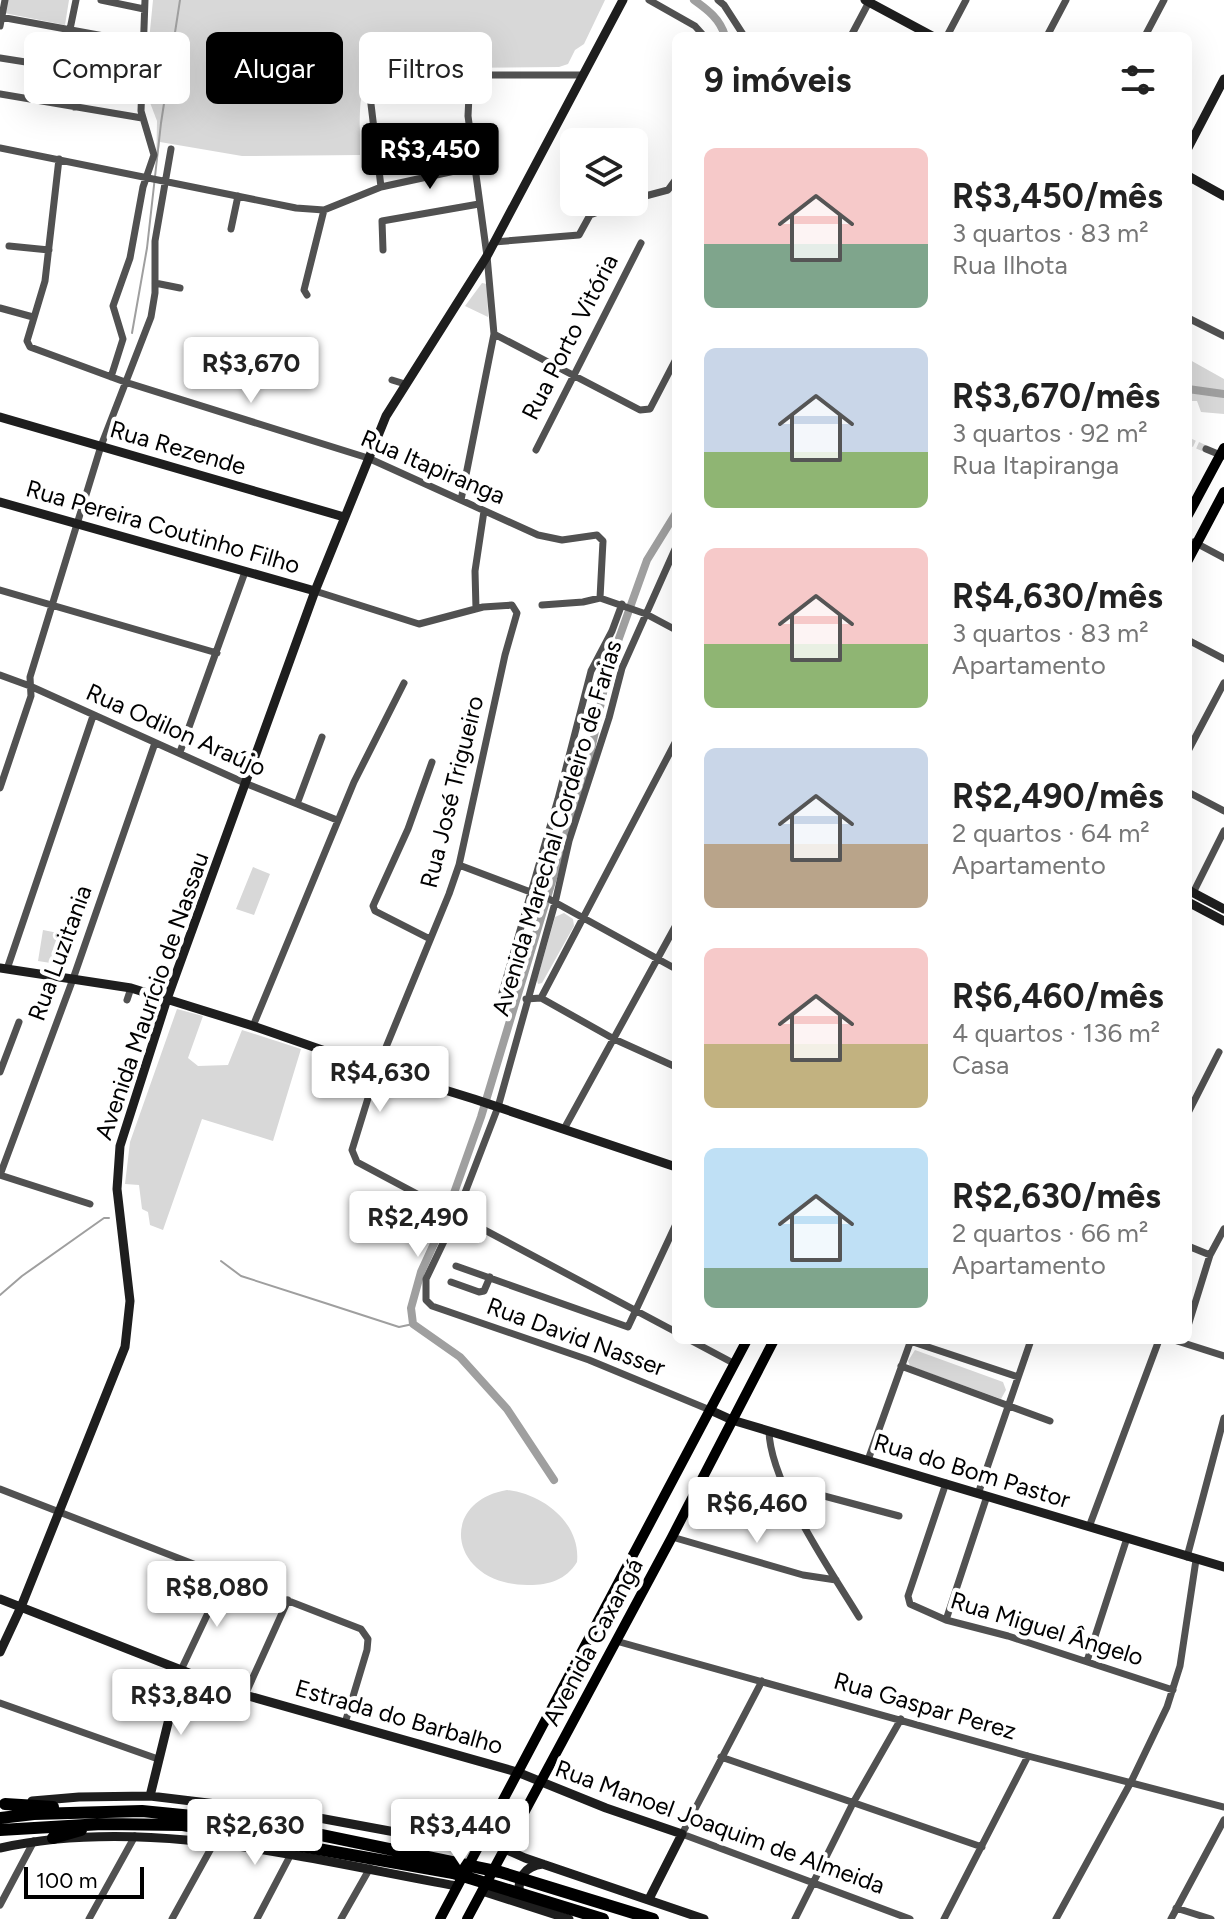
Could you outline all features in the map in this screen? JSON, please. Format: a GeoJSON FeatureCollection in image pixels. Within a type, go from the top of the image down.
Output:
{"type":"FeatureCollection","features":[{"type":"Feature","properties":{"kind":"highway"},"geometry":{"type":"LineString","coordinates":[[2,1804],[191,1815],[263,1823],[500,1872],[653,1919]]}},
{"type":"Feature","properties":{"kind":"highway"},"geometry":{"type":"LineString","coordinates":[[0,1818],[108,1810]]}},
{"type":"Feature","properties":{"kind":"highway"},"geometry":{"type":"LineString","coordinates":[[0,1830],[102,1824],[183,1825],[453,1873],[603,1919]]}},
{"type":"Feature","properties":{"kind":"highway"},"geometry":{"type":"LineString","coordinates":[[53,1838],[102,1824]]}},
{"type":"Feature","properties":{"kind":"main road","name":"Avenida Maurício de Nassau"},"geometry":{"type":"LineString","coordinates":[[0,1652],[125,1347],[130,1301],[117,1189],[120,1146],[167,999],[315,591],[386,416],[487,256],[623,0]]}},
{"type":"Feature","properties":{"kind":"main road"},"geometry":{"type":"LineString","coordinates":[[868,1],[925,32]]}},
{"type":"Feature","properties":{"kind":"main road"},"geometry":{"type":"LineString","coordinates":[[1192,140],[1224,79]]}},
{"type":"Feature","properties":{"kind":"main road"},"geometry":{"type":"LineString","coordinates":[[1192,178],[1224,196]]}},
{"type":"Feature","properties":{"kind":"main road","name":"Rua Rezende"},"geometry":{"type":"LineString","coordinates":[[0,417],[344,517]]}},
{"type":"Feature","properties":{"kind":"main road"},"geometry":{"type":"LineString","coordinates":[[1192,508],[1223,453]]}},
{"type":"Feature","properties":{"kind":"main road"},"geometry":{"type":"LineString","coordinates":[[1192,551],[1224,492]]}},
{"type":"Feature","properties":{"kind":"main road","name":"Rua Pereira Coutinho Filho"},"geometry":{"type":"LineString","coordinates":[[0,502],[315,591]]}},
{"type":"Feature","properties":{"kind":"main road"},"geometry":{"type":"LineString","coordinates":[[1192,901],[1224,909]]}},
{"type":"Feature","properties":{"kind":"main road"},"geometry":{"type":"LineString","coordinates":[[1192,902],[1224,921]]}},
{"type":"Feature","properties":{"kind":"main road"},"geometry":{"type":"LineString","coordinates":[[4,969],[131,988],[672,1166]]}},
{"type":"Feature","properties":{"kind":"main road","name":"Avenida Caxangá"},"geometry":{"type":"LineString","coordinates":[[440,1919],[745,1344]]}},
{"type":"Feature","properties":{"kind":"main road","name":"Avenida Caxangá"},"geometry":{"type":"LineString","coordinates":[[467,1919],[772,1344]]}},
{"type":"Feature","properties":{"kind":"main road","name":"Rua do Bom Pastor"},"geometry":{"type":"LineString","coordinates":[[710,1410],[732,1420],[1224,1567]]}},
{"type":"Feature","properties":{"kind":"main road","name":"Estrada do Barbalho"},"geometry":{"type":"LineString","coordinates":[[0,1599],[245,1695],[517,1772]]}},
{"type":"Feature","properties":{"kind":"main road"},"geometry":{"type":"LineString","coordinates":[[150,1796],[181,1670]]}},
{"type":"Feature","properties":{"kind":"main road","name":"Rua Manoel Joaquim de Almeida"},"geometry":{"type":"LineString","coordinates":[[517,1772],[682,1834]]}},
{"type":"Feature","properties":{"kind":"main road"},"geometry":{"type":"LineString","coordinates":[[2,1804],[79,1797],[150,1796],[292,1813],[433,1839],[480,1844]]}},
{"type":"Feature","properties":{"kind":"main road"},"geometry":{"type":"LineString","coordinates":[[649,1899],[682,1834]]}},
{"type":"Feature","properties":{"kind":"main road"},"geometry":{"type":"LineString","coordinates":[[0,1848],[53,1838],[135,1836],[214,1843],[370,1868],[457,1886]]}},
{"type":"Feature","properties":{"kind":"main road"},"geometry":{"type":"LineString","coordinates":[[423,1880],[438,1874],[445,1859],[444,1851],[433,1839]]}},
{"type":"Feature","properties":{"kind":"main road"},"geometry":{"type":"LineString","coordinates":[[505,1849],[704,1919]]}},
{"type":"Feature","properties":{"kind":"main road"},"geometry":{"type":"LineString","coordinates":[[526,1904],[518,1890],[522,1874],[527,1868],[543,1864]]}},
{"type":"Feature","properties":{"kind":"main road"},"geometry":{"type":"LineString","coordinates":[[482,1891],[569,1919]]}},
{"type":"Feature","properties":{"kind":"street"},"geometry":{"type":"LineString","coordinates":[[5,0],[1,20],[77,32]]}},
{"type":"Feature","properties":{"kind":"street"},"geometry":{"type":"LineString","coordinates":[[71,31],[76,0]]}},
{"type":"Feature","properties":{"kind":"street"},"geometry":{"type":"LineString","coordinates":[[101,0],[145,5],[143,32]]}},
{"type":"Feature","properties":{"kind":"street"},"geometry":{"type":"LineString","coordinates":[[649,0],[700,32]]}},
{"type":"Feature","properties":{"kind":"street"},"geometry":{"type":"LineString","coordinates":[[718,0],[741,32]]}},
{"type":"Feature","properties":{"kind":"street"},"geometry":{"type":"LineString","coordinates":[[949,32],[966,0]]}},
{"type":"Feature","properties":{"kind":"street"},"geometry":{"type":"LineString","coordinates":[[1049,32],[1066,0]]}},
{"type":"Feature","properties":{"kind":"street"},"geometry":{"type":"LineString","coordinates":[[1147,32],[1164,0]]}},
{"type":"Feature","properties":{"kind":"street"},"geometry":{"type":"LineString","coordinates":[[853,32],[868,1]]}},
{"type":"Feature","properties":{"kind":"street"},"geometry":{"type":"LineString","coordinates":[[0,58],[24,62]]}},
{"type":"Feature","properties":{"kind":"street"},"geometry":{"type":"LineString","coordinates":[[492,76],[581,75]]}},
{"type":"Feature","properties":{"kind":"street"},"geometry":{"type":"LineString","coordinates":[[0,94],[142,118]]}},
{"type":"Feature","properties":{"kind":"street"},"geometry":{"type":"LineString","coordinates":[[111,377],[123,339],[113,306],[130,258],[154,155],[142,118],[141,104]]}},
{"type":"Feature","properties":{"kind":"street"},"geometry":{"type":"LineString","coordinates":[[371,104],[381,187]]}},
{"type":"Feature","properties":{"kind":"street"},"geometry":{"type":"LineString","coordinates":[[461,500],[494,334],[487,256],[473,167],[469,104]]}},
{"type":"Feature","properties":{"kind":"street"},"geometry":{"type":"LineString","coordinates":[[0,148],[296,208],[324,210],[381,187],[473,167]]}},
{"type":"Feature","properties":{"kind":"street"},"geometry":{"type":"LineString","coordinates":[[0,788],[31,696],[30,677],[50,604],[101,446],[147,333],[155,283],[155,241],[171,149]]}},
{"type":"Feature","properties":{"kind":"street"},"geometry":{"type":"LineString","coordinates":[[0,308],[33,317],[45,281],[59,159]]}},
{"type":"Feature","properties":{"kind":"street"},"geometry":{"type":"LineString","coordinates":[[648,195],[668,190],[672,184]]}},
{"type":"Feature","properties":{"kind":"street"},"geometry":{"type":"LineString","coordinates":[[231,229],[238,196]]}},
{"type":"Feature","properties":{"kind":"street"},"geometry":{"type":"LineString","coordinates":[[383,250],[382,221],[479,204]]}},
{"type":"Feature","properties":{"kind":"street"},"geometry":{"type":"LineString","coordinates":[[307,295],[304,290],[324,210]]}},
{"type":"Feature","properties":{"kind":"street"},"geometry":{"type":"LineString","coordinates":[[494,242],[579,235],[589,216]]}},
{"type":"Feature","properties":{"kind":"street","name":"Rua Porto Vitória"},"geometry":{"type":"LineString","coordinates":[[536,450],[641,243]]}},
{"type":"Feature","properties":{"kind":"street"},"geometry":{"type":"LineString","coordinates":[[9,246],[49,250]]}},
{"type":"Feature","properties":{"kind":"street"},"geometry":{"type":"LineString","coordinates":[[155,283],[180,288]]}},
{"type":"Feature","properties":{"kind":"street","name":"Rua Itapiranga"},"geometry":{"type":"LineString","coordinates":[[33,317],[27,344],[111,377],[368,458],[550,538],[562,540],[597,535],[603,541],[600,598]]}},
{"type":"Feature","properties":{"kind":"street"},"geometry":{"type":"LineString","coordinates":[[1192,320],[1224,336]]}},
{"type":"Feature","properties":{"kind":"street"},"geometry":{"type":"LineString","coordinates":[[494,334],[640,410],[650,409],[672,367]]}},
{"type":"Feature","properties":{"kind":"street"},"geometry":{"type":"LineString","coordinates":[[392,380],[405,384]]}},
{"type":"Feature","properties":{"kind":"street"},"geometry":{"type":"LineString","coordinates":[[1206,449],[1223,453]]}},
{"type":"Feature","properties":{"kind":"street"},"geometry":{"type":"LineString","coordinates":[[315,591],[419,624],[476,609],[475,571],[484,511]]}},
{"type":"Feature","properties":{"kind":"street"},"geometry":{"type":"LineString","coordinates":[[1196,542],[1224,558]]}},
{"type":"Feature","properties":{"kind":"street","name":"Avenida Marechal Cordeiro de Farias"},"geometry":{"type":"LineString","coordinates":[[428,1304],[426,1279],[498,1107],[552,901],[622,668],[643,613],[672,555]]}},
{"type":"Feature","properties":{"kind":"street"},"geometry":{"type":"LineString","coordinates":[[180,752],[245,572]]}},
{"type":"Feature","properties":{"kind":"street"},"geometry":{"type":"LineString","coordinates":[[0,590],[217,653]]}},
{"type":"Feature","properties":{"kind":"street"},"geometry":{"type":"LineString","coordinates":[[542,605],[600,598],[623,604],[672,628]]}},
{"type":"Feature","properties":{"kind":"street"},"geometry":{"type":"LineString","coordinates":[[502,993],[534,893],[591,671],[623,604]]}},
{"type":"Feature","properties":{"kind":"street","name":"Rua José Trigueiro"},"geometry":{"type":"LineString","coordinates":[[454,1214],[426,1202],[357,1162],[352,1150],[377,1069],[459,865],[517,613],[512,605],[476,609]]}},
{"type":"Feature","properties":{"kind":"street"},"geometry":{"type":"LineString","coordinates":[[1192,642],[1224,659]]}},
{"type":"Feature","properties":{"kind":"street","name":"Rua Odilon Araújo"},"geometry":{"type":"LineString","coordinates":[[0,675],[247,784],[337,820]]}},
{"type":"Feature","properties":{"kind":"street"},"geometry":{"type":"LineString","coordinates":[[253,1026],[337,820],[404,683]]}},
{"type":"Feature","properties":{"kind":"street"},"geometry":{"type":"LineString","coordinates":[[1192,743],[1224,683]]}},
{"type":"Feature","properties":{"kind":"street"},"geometry":{"type":"LineString","coordinates":[[4,969],[93,716]]}},
{"type":"Feature","properties":{"kind":"street"},"geometry":{"type":"LineString","coordinates":[[297,804],[322,737]]}},
{"type":"Feature","properties":{"kind":"street","name":"Rua Luzitania"},"geometry":{"type":"LineString","coordinates":[[0,1175],[73,979],[155,743]]}},
{"type":"Feature","properties":{"kind":"street"},"geometry":{"type":"LineString","coordinates":[[541,998],[672,749]]}},
{"type":"Feature","properties":{"kind":"street"},"geometry":{"type":"LineString","coordinates":[[430,939],[375,911],[373,906],[408,829],[432,762]]}},
{"type":"Feature","properties":{"kind":"street"},"geometry":{"type":"LineString","coordinates":[[1192,794],[1224,811]]}},
{"type":"Feature","properties":{"kind":"street"},"geometry":{"type":"LineString","coordinates":[[1192,897],[1224,831]]}},
{"type":"Feature","properties":{"kind":"street"},"geometry":{"type":"LineString","coordinates":[[459,865],[552,901],[672,967]]}},
{"type":"Feature","properties":{"kind":"street"},"geometry":{"type":"LineString","coordinates":[[564,1129],[672,933]]}},
{"type":"Feature","properties":{"kind":"street"},"geometry":{"type":"LineString","coordinates":[[127,1000],[131,988]]}},
{"type":"Feature","properties":{"kind":"street"},"geometry":{"type":"LineString","coordinates":[[526,999],[541,998],[614,1039],[672,1065]]}},
{"type":"Feature","properties":{"kind":"street"},"geometry":{"type":"LineString","coordinates":[[0,1072],[19,1022]]}},
{"type":"Feature","properties":{"kind":"street"},"geometry":{"type":"LineString","coordinates":[[1192,1105],[1219,1052]]}},
{"type":"Feature","properties":{"kind":"street"},"geometry":{"type":"LineString","coordinates":[[0,1175],[90,1204]]}},
{"type":"Feature","properties":{"kind":"street"},"geometry":{"type":"LineString","coordinates":[[454,1214],[672,1330]]}},
{"type":"Feature","properties":{"kind":"street"},"geometry":{"type":"LineString","coordinates":[[1192,1313],[1210,1255],[1224,1229]]}},
{"type":"Feature","properties":{"kind":"street"},"geometry":{"type":"LineString","coordinates":[[456,1266],[628,1327],[672,1233]]}},
{"type":"Feature","properties":{"kind":"street"},"geometry":{"type":"LineString","coordinates":[[1192,1248],[1210,1255]]}},
{"type":"Feature","properties":{"kind":"street"},"geometry":{"type":"LineString","coordinates":[[451,1282],[479,1292],[484,1291],[490,1277]]}},
{"type":"Feature","properties":{"kind":"street","name":"Rua David Nasser"},"geometry":{"type":"LineString","coordinates":[[428,1304],[589,1360],[710,1410]]}},
{"type":"Feature","properties":{"kind":"street"},"geometry":{"type":"LineString","coordinates":[[698,1344],[735,1364]]}},
{"type":"Feature","properties":{"kind":"street"},"geometry":{"type":"LineString","coordinates":[[868,1460],[909,1344]]}},
{"type":"Feature","properties":{"kind":"street"},"geometry":{"type":"LineString","coordinates":[[923,1344],[1018,1377]]}},
{"type":"Feature","properties":{"kind":"street"},"geometry":{"type":"LineString","coordinates":[[946,1620],[1008,1404],[1030,1344]]}},
{"type":"Feature","properties":{"kind":"street"},"geometry":{"type":"LineString","coordinates":[[1089,1527],[1158,1344]]}},
{"type":"Feature","properties":{"kind":"street"},"geometry":{"type":"LineString","coordinates":[[1189,1344],[1224,1356]]}},
{"type":"Feature","properties":{"kind":"street"},"geometry":{"type":"LineString","coordinates":[[901,1366],[1050,1421]]}},
{"type":"Feature","properties":{"kind":"street"},"geometry":{"type":"LineString","coordinates":[[1056,1919],[1131,1782],[1173,1690],[1191,1605],[1191,1558],[1224,1418]]}},
{"type":"Feature","properties":{"kind":"street"},"geometry":{"type":"LineString","coordinates":[[769,1431],[772,1457],[783,1485],[859,1617]]}},
{"type":"Feature","properties":{"kind":"street","name":"Rua Miguel Ângelo"},"geometry":{"type":"LineString","coordinates":[[946,1483],[908,1596],[910,1604],[946,1620],[1173,1690]]}},
{"type":"Feature","properties":{"kind":"street"},"geometry":{"type":"LineString","coordinates":[[783,1485],[899,1516]]}},
{"type":"Feature","properties":{"kind":"street"},"geometry":{"type":"LineString","coordinates":[[0,1489],[357,1626],[368,1639],[367,1650],[345,1723]]}},
{"type":"Feature","properties":{"kind":"street"},"geometry":{"type":"LineString","coordinates":[[672,1537],[803,1575],[836,1580]]}},
{"type":"Feature","properties":{"kind":"street"},"geometry":{"type":"LineString","coordinates":[[1087,1661],[1127,1538]]}},
{"type":"Feature","properties":{"kind":"street"},"geometry":{"type":"LineString","coordinates":[[181,1670],[226,1575]]}},
{"type":"Feature","properties":{"kind":"street"},"geometry":{"type":"LineString","coordinates":[[245,1695],[288,1600]]}},
{"type":"Feature","properties":{"kind":"street","name":"Rua Gaspar Perez"},"geometry":{"type":"LineString","coordinates":[[616,1641],[1028,1756],[1224,1807]]}},
{"type":"Feature","properties":{"kind":"street"},"geometry":{"type":"LineString","coordinates":[[682,1834],[762,1681]]}},
{"type":"Feature","properties":{"kind":"street"},"geometry":{"type":"LineString","coordinates":[[0,1703],[158,1759]]}},
{"type":"Feature","properties":{"kind":"street"},"geometry":{"type":"LineString","coordinates":[[795,1919],[853,1803],[901,1719]]}},
{"type":"Feature","properties":{"kind":"street"},"geometry":{"type":"LineString","coordinates":[[944,1919],[1028,1756]]}},
{"type":"Feature","properties":{"kind":"street"},"geometry":{"type":"LineString","coordinates":[[721,1757],[982,1847]]}},
{"type":"Feature","properties":{"kind":"street"},"geometry":{"type":"LineString","coordinates":[[1171,1919],[1224,1820]]}},
{"type":"Feature","properties":{"kind":"street","name":"Rua Manoel Joaquim de Almeida"},"geometry":{"type":"LineString","coordinates":[[682,1834],[910,1919]]}},
{"type":"Feature","properties":{"kind":"street"},"geometry":{"type":"LineString","coordinates":[[89,1919],[135,1836]]}},
{"type":"Feature","properties":{"kind":"street"},"geometry":{"type":"LineString","coordinates":[[0,1905],[34,1841]]}},
{"type":"Feature","properties":{"kind":"street"},"geometry":{"type":"LineString","coordinates":[[172,1919],[214,1843]]}},
{"type":"Feature","properties":{"kind":"street"},"geometry":{"type":"LineString","coordinates":[[257,1919],[290,1856]]}},
{"type":"Feature","properties":{"kind":"street"},"geometry":{"type":"LineString","coordinates":[[341,1919],[370,1868]]}},
{"type":"Feature","properties":{"kind":"street"},"geometry":{"type":"LineString","coordinates":[[1176,1908],[1211,1919]]}},
{"type":"Feature","properties":{"kind":"shaded area"},"geometry":{"type":"Polygon","coordinates":[[[7,0],[69,0],[65,25],[4,13],[7,0]]]}},
{"type":"Feature","properties":{"kind":"shaded area"},"geometry":{"type":"Polygon","coordinates":[[[153,0],[605,0],[584,44],[575,50],[568,64],[559,67],[492,68],[492,32],[359,32],[360,155],[242,156],[160,142],[156,170],[157,121],[151,104],[190,104],[190,32],[150,32],[153,0]]]}},
{"type":"Feature","properties":{"kind":"shaded area"},"geometry":{"type":"Polygon","coordinates":[[[482,283],[487,284],[488,317],[465,306],[482,283]]]}},
{"type":"Feature","properties":{"kind":"shaded area"},"geometry":{"type":"Polygon","coordinates":[[[1192,361],[1224,379],[1224,414],[1201,412],[1197,401],[1192,401],[1192,361]]]}},
{"type":"Feature","properties":{"kind":"shaded area"},"geometry":{"type":"Polygon","coordinates":[[[253,867],[270,874],[254,915],[236,909],[253,867]]]}},
{"type":"Feature","properties":{"kind":"shaded area"},"geometry":{"type":"Polygon","coordinates":[[[564,913],[573,919],[574,926],[542,983],[538,984],[555,917],[564,913]]]}},
{"type":"Feature","properties":{"kind":"shaded area"},"geometry":{"type":"Polygon","coordinates":[[[43,930],[63,934],[57,964],[38,961],[43,930]]]}},
{"type":"Feature","properties":{"kind":"shaded area"},"geometry":{"type":"Polygon","coordinates":[[[177,1009],[203,1016],[188,1058],[198,1066],[228,1065],[242,1030],[301,1049],[273,1141],[202,1119],[163,1230],[150,1225],[148,1212],[142,1209],[139,1185],[125,1184],[130,1142],[177,1009]]]}},
{"type":"Feature","properties":{"kind":"shaded area"},"geometry":{"type":"Polygon","coordinates":[[[915,1350],[1003,1382],[1006,1390],[1001,1399],[910,1366],[908,1361],[915,1350]]]}},
{"type":"Feature","properties":{"kind":"shaded area"},"geometry":{"type":"Polygon","coordinates":[[[507,1490],[534,1497],[566,1523],[577,1548],[577,1562],[562,1577],[536,1585],[502,1582],[482,1572],[469,1559],[462,1542],[462,1526],[469,1510],[484,1498],[507,1490]]]}},
{"type":"Feature","properties":{"kind":"waterway"},"geometry":{"type":"LineString","coordinates":[[132,333],[147,248],[161,123],[180,0]]}},
{"type":"Feature","properties":{"kind":"waterway"},"geometry":{"type":"LineString","coordinates":[[694,0],[709,11],[724,32]]}},
{"type":"Feature","properties":{"kind":"waterway"},"geometry":{"type":"LineString","coordinates":[[1192,390],[1224,394]]}},
{"type":"Feature","properties":{"kind":"waterway"},"geometry":{"type":"LineString","coordinates":[[554,1480],[507,1409],[460,1357],[413,1324],[411,1308],[421,1272],[443,1224],[481,1117],[590,755],[608,669],[647,560],[672,519]]}},
{"type":"Feature","properties":{"kind":"waterway"},"geometry":{"type":"LineString","coordinates":[[0,1295],[104,1218],[109,1218]]}},
{"type":"Feature","properties":{"kind":"waterway"},"geometry":{"type":"LineString","coordinates":[[221,1261],[241,1276],[399,1327],[413,1324]]}},
{"type":"Feature","properties":{"kind":"tunnel"},"geometry":{"type":"LineString","coordinates":[[1192,443],[1206,449]]}}]}
